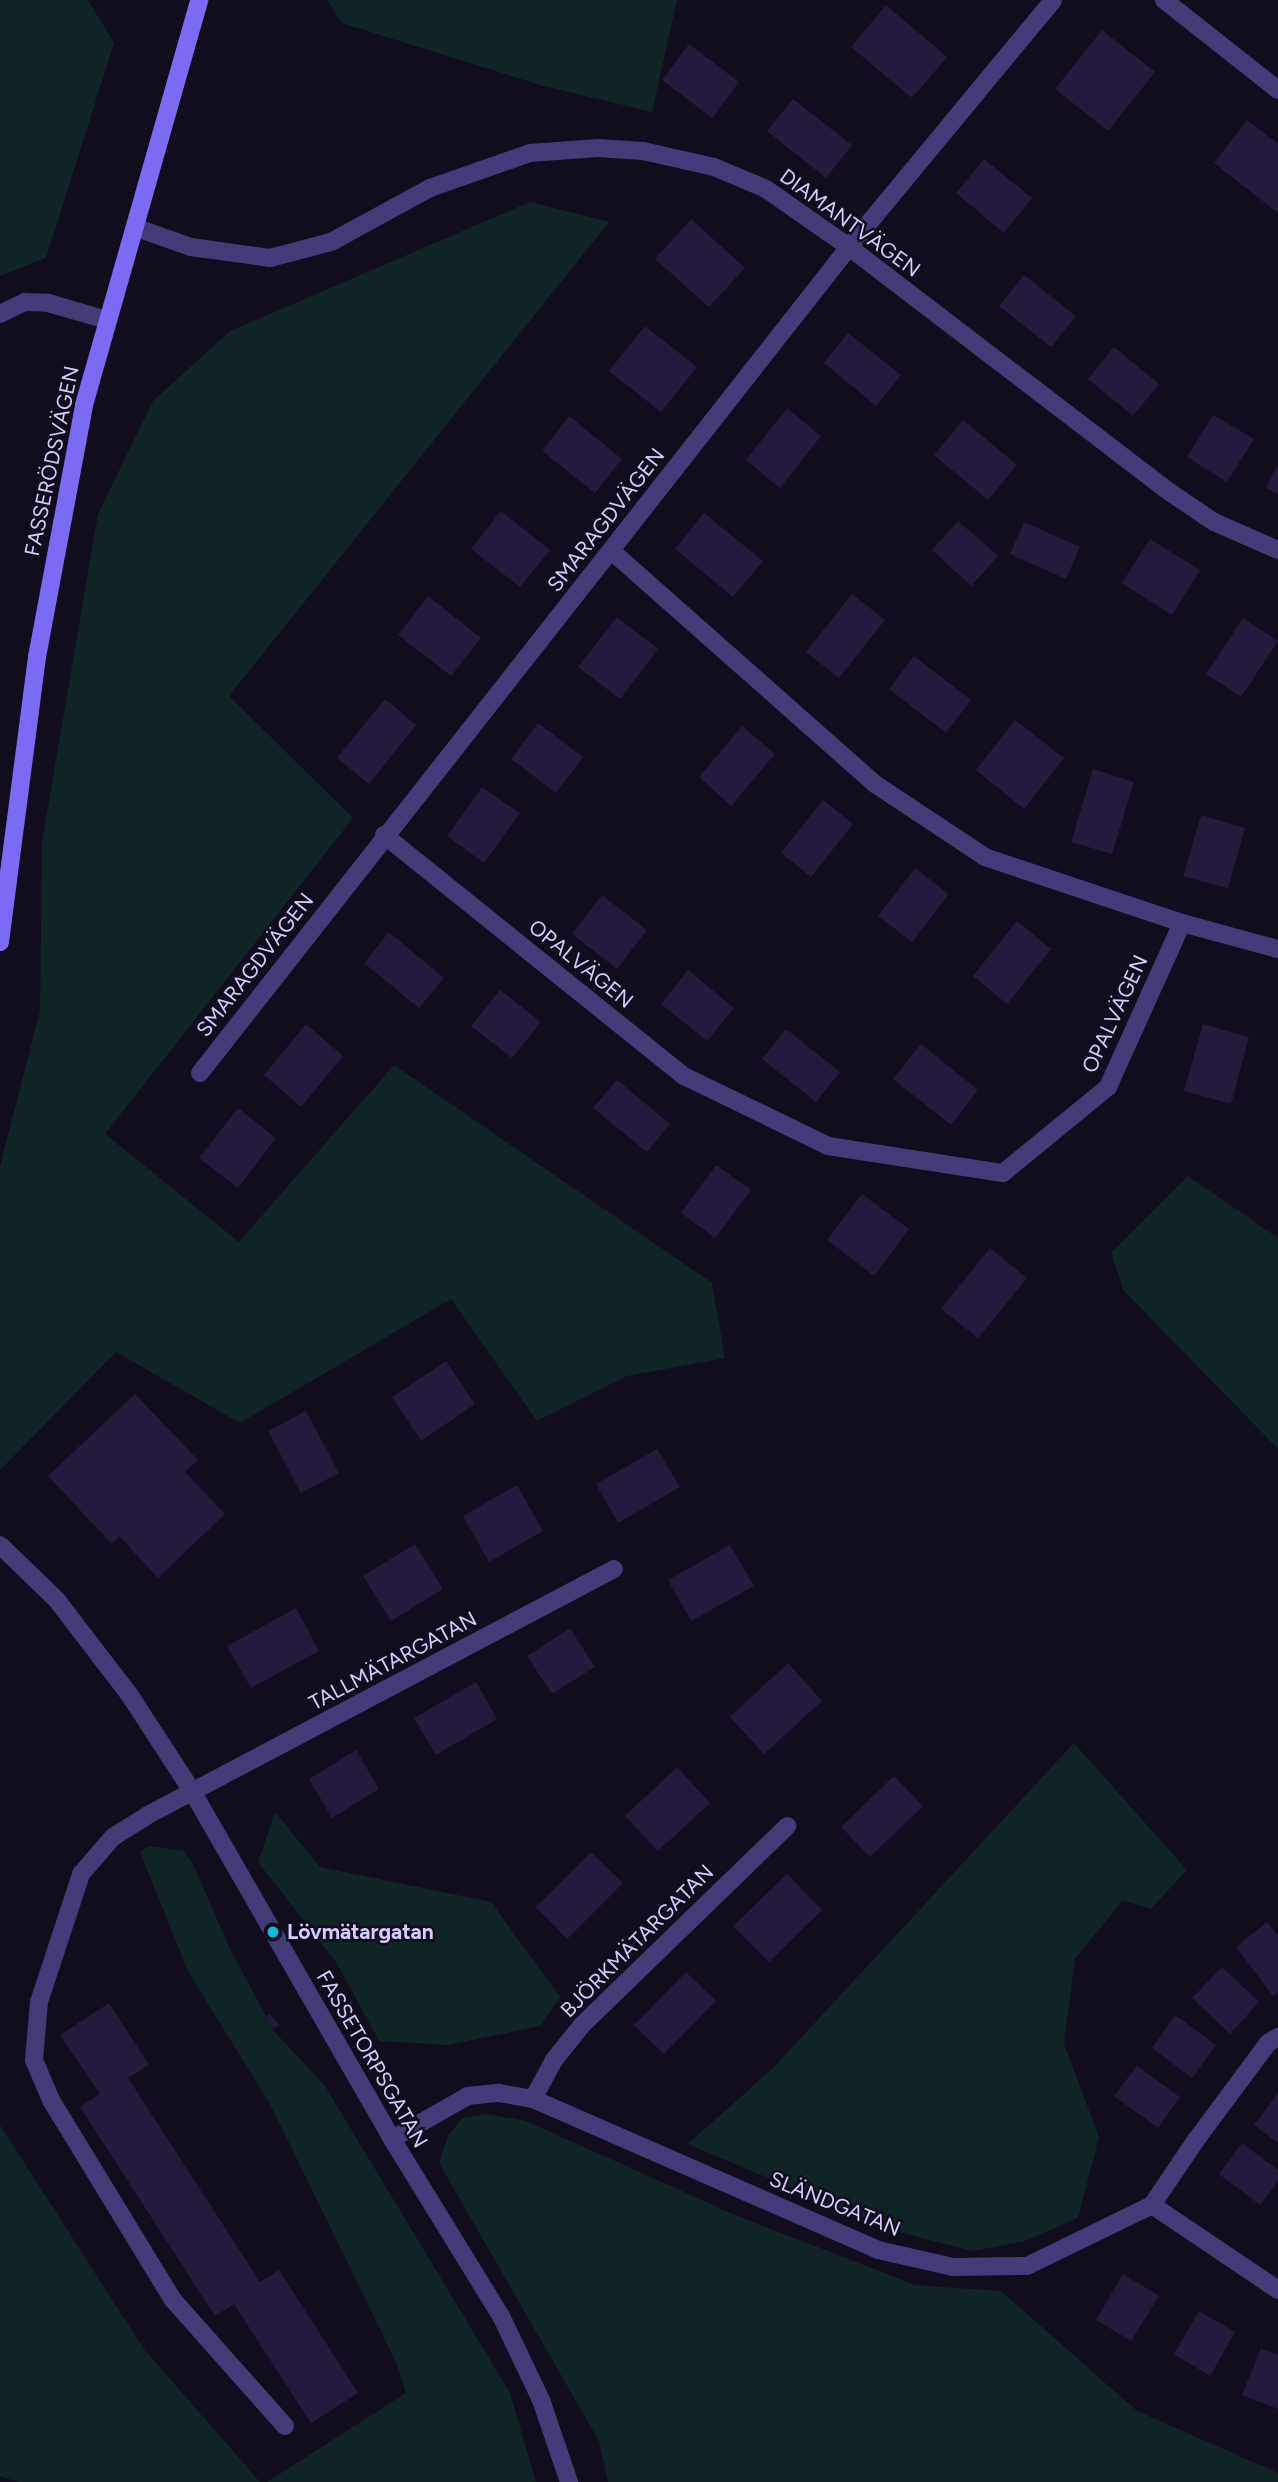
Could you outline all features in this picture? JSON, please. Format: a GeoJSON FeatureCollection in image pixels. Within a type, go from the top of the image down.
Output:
{"type":"FeatureCollection","features":[{"type":"Feature","properties":{"kind":"street","name":"FASSERÖDSVÄGEN"},"geometry":{"type":"LineString","coordinates":[[0,942],[37,657],[84,405],[107,320],[137,228],[199,0]]}},
{"type":"Feature","properties":{"kind":"street","name":"SMARAGDVÄGEN"},"geometry":{"type":"LineString","coordinates":[[200,1073],[384,835],[612,551],[849,247],[1053,0]]}},
{"type":"Feature","properties":{"kind":"street"},"geometry":{"type":"LineString","coordinates":[[1164,0],[1278,90]]}},
{"type":"Feature","properties":{"kind":"street","name":"DIAMANTVÄGEN"},"geometry":{"type":"LineString","coordinates":[[137,228],[191,247],[270,258],[331,242],[430,188],[530,153],[598,148],[643,151],[713,167],[766,189],[849,247],[1171,493],[1214,522],[1278,550]]}},
{"type":"Feature","properties":{"kind":"street"},"geometry":{"type":"LineString","coordinates":[[0,314],[25,302],[48,303],[107,320]]}},
{"type":"Feature","properties":{"kind":"street"},"geometry":{"type":"LineString","coordinates":[[612,551],[875,784],[985,857],[1182,923],[1278,949]]}},
{"type":"Feature","properties":{"kind":"street","name":"OPALVÄGEN"},"geometry":{"type":"LineString","coordinates":[[384,835],[684,1076],[828,1146],[1003,1173],[1108,1087],[1182,923]]}},
{"type":"Feature","properties":{"kind":"street","name":"FASSETORPSGATAN"},"geometry":{"type":"LineString","coordinates":[[0,1545],[56,1599],[129,1694],[192,1791],[392,2139],[502,2318],[541,2400],[569,2482]]}},
{"type":"Feature","properties":{"kind":"street","name":"TALLMÄTARGATAN"},"geometry":{"type":"LineString","coordinates":[[192,1791],[614,1569]]}},
{"type":"Feature","properties":{"kind":"street"},"geometry":{"type":"LineString","coordinates":[[192,1791],[113,1837],[80,1874],[39,2002],[34,2060],[51,2100],[173,2300],[285,2426]]}},
{"type":"Feature","properties":{"kind":"street","name":"BJÖRKMÄTARGATAN"},"geometry":{"type":"LineString","coordinates":[[533,2099],[554,2060],[582,2025],[787,1826]]}},
{"type":"Feature","properties":{"kind":"street","name":"SLÄNDGATAN"},"geometry":{"type":"LineString","coordinates":[[392,2139],[468,2096],[499,2093],[533,2099],[878,2250],[953,2267],[1027,2266],[1152,2206],[1268,2043],[1278,2037]]}},
{"type":"Feature","properties":{"kind":"street"},"geometry":{"type":"LineString","coordinates":[[1152,2206],[1278,2290]]}},
{"type":"Feature","properties":{"kind":"green space"},"geometry":{"type":"Polygon","coordinates":[[[0,0],[88,0],[114,43],[46,258],[0,276],[0,0]]]}},
{"type":"Feature","properties":{"kind":"green space"},"geometry":{"type":"Polygon","coordinates":[[[327,0],[677,0],[652,112],[540,85],[342,23],[327,0]]]}},
{"type":"Feature","properties":{"kind":"green space"},"geometry":{"type":"Polygon","coordinates":[[[530,202],[609,222],[229,696],[353,818],[105,1134],[239,1242],[394,1065],[712,1283],[725,1358],[627,1376],[537,1421],[451,1299],[240,1423],[116,1352],[0,1470],[0,1166],[40,1011],[42,842],[98,514],[153,401],[230,331],[530,202]]]}},
{"type":"Feature","properties":{"kind":"green space"},"geometry":{"type":"Polygon","coordinates":[[[1188,1176],[1278,1238],[1278,1449],[1124,1291],[1111,1253],[1188,1176]]]}},
{"type":"Feature","properties":{"kind":"green space"},"geometry":{"type":"Polygon","coordinates":[[[1074,1743],[1187,1870],[1151,1909],[1123,1900],[1075,1959],[1064,2044],[1099,2137],[1078,2218],[1025,2241],[973,2251],[891,2230],[688,2144],[773,2068],[1074,1743]]]}},
{"type":"Feature","properties":{"kind":"green space"},"geometry":{"type":"Polygon","coordinates":[[[275,1812],[320,1867],[491,1902],[560,1997],[540,2026],[448,2045],[379,2041],[336,1962],[258,1862],[275,1812]]]}},
{"type":"Feature","properties":{"kind":"green space"},"geometry":{"type":"Polygon","coordinates":[[[149,1846],[184,1851],[193,1864],[230,1949],[274,2031],[325,2086],[510,2393],[536,2482],[267,2482],[406,2393],[397,2364],[271,2106],[188,1971],[140,1852],[149,1846]]]}},
{"type":"Feature","properties":{"kind":"green space"},"geometry":{"type":"Polygon","coordinates":[[[487,2114],[526,2121],[735,2215],[915,2285],[1001,2291],[1137,2411],[1278,2473],[1278,2482],[608,2482],[599,2441],[439,2163],[448,2136],[462,2118],[487,2114]]]}},
{"type":"Feature","properties":{"kind":"green space"},"geometry":{"type":"Polygon","coordinates":[[[0,2125],[143,2348],[260,2482],[18,2482],[0,2476],[0,2125]]]}},
{"type":"Feature","properties":{"kind":"building"},"geometry":{"type":"Polygon","coordinates":[[[886,5],[947,57],[912,98],[851,47],[886,5]]]}},
{"type":"Feature","properties":{"kind":"building"},"geometry":{"type":"Polygon","coordinates":[[[1102,30],[1155,72],[1108,131],[1055,89],[1102,30]]]}},
{"type":"Feature","properties":{"kind":"building"},"geometry":{"type":"Polygon","coordinates":[[[689,44],[739,82],[712,118],[662,80],[689,44]]]}},
{"type":"Feature","properties":{"kind":"building"},"geometry":{"type":"Polygon","coordinates":[[[793,99],[852,145],[826,178],[767,131],[793,99]]]}},
{"type":"Feature","properties":{"kind":"building"},"geometry":{"type":"Polygon","coordinates":[[[1247,120],[1278,144],[1278,213],[1214,163],[1247,120]]]}},
{"type":"Feature","properties":{"kind":"building"},"geometry":{"type":"Polygon","coordinates":[[[984,159],[1032,198],[1004,233],[956,193],[984,159]]]}},
{"type":"Feature","properties":{"kind":"building"},"geometry":{"type":"Polygon","coordinates":[[[691,219],[745,268],[709,307],[655,259],[691,219]]]}},
{"type":"Feature","properties":{"kind":"building"},"geometry":{"type":"Polygon","coordinates":[[[1024,275],[1076,316],[1051,347],[999,306],[1024,275]]]}},
{"type":"Feature","properties":{"kind":"building"},"geometry":{"type":"Polygon","coordinates":[[[645,326],[697,367],[661,412],[609,371],[645,326]]]}},
{"type":"Feature","properties":{"kind":"building"},"geometry":{"type":"Polygon","coordinates":[[[848,333],[901,375],[876,406],[824,363],[848,333]]]}},
{"type":"Feature","properties":{"kind":"building"},"geometry":{"type":"Polygon","coordinates":[[[1114,347],[1159,384],[1133,416],[1088,379],[1114,347]]]}},
{"type":"Feature","properties":{"kind":"building"},"geometry":{"type":"Polygon","coordinates":[[[787,408],[821,436],[780,488],[746,460],[787,408]]]}},
{"type":"Feature","properties":{"kind":"building"},"geometry":{"type":"Polygon","coordinates":[[[1213,415],[1254,439],[1227,482],[1187,457],[1213,415]]]}},
{"type":"Feature","properties":{"kind":"building"},"geometry":{"type":"Polygon","coordinates":[[[569,416],[622,459],[595,493],[542,451],[569,416]]]}},
{"type":"Feature","properties":{"kind":"building"},"geometry":{"type":"Polygon","coordinates":[[[963,420],[1017,465],[988,500],[934,455],[963,420]]]}},
{"type":"Feature","properties":{"kind":"building"},"geometry":{"type":"Polygon","coordinates":[[[1278,464],[1278,494],[1266,488],[1278,464]]]}},
{"type":"Feature","properties":{"kind":"building"},"geometry":{"type":"Polygon","coordinates":[[[501,511],[550,550],[520,587],[471,549],[501,511]]]}},
{"type":"Feature","properties":{"kind":"building"},"geometry":{"type":"Polygon","coordinates":[[[704,513],[763,561],[733,597],[675,549],[704,513]]]}},
{"type":"Feature","properties":{"kind":"building"},"geometry":{"type":"Polygon","coordinates":[[[958,521],[998,556],[971,586],[932,550],[958,521]]]}},
{"type":"Feature","properties":{"kind":"building"},"geometry":{"type":"Polygon","coordinates":[[[1024,522],[1080,547],[1066,579],[1010,554],[1024,522]]]}},
{"type":"Feature","properties":{"kind":"building"},"geometry":{"type":"Polygon","coordinates":[[[1150,539],[1200,570],[1172,615],[1122,583],[1150,539]]]}},
{"type":"Feature","properties":{"kind":"building"},"geometry":{"type":"Polygon","coordinates":[[[852,594],[885,620],[839,678],[806,652],[852,594]]]}},
{"type":"Feature","properties":{"kind":"building"},"geometry":{"type":"Polygon","coordinates":[[[428,596],[481,638],[451,676],[398,635],[428,596]]]}},
{"type":"Feature","properties":{"kind":"building"},"geometry":{"type":"Polygon","coordinates":[[[617,617],[658,649],[620,699],[578,667],[617,617]]]}},
{"type":"Feature","properties":{"kind":"building"},"geometry":{"type":"Polygon","coordinates":[[[1243,618],[1278,641],[1241,697],[1206,674],[1243,618]]]}},
{"type":"Feature","properties":{"kind":"building"},"geometry":{"type":"Polygon","coordinates":[[[914,656],[971,700],[946,733],[889,689],[914,656]]]}},
{"type":"Feature","properties":{"kind":"building"},"geometry":{"type":"Polygon","coordinates":[[[385,699],[416,725],[369,784],[337,758],[385,699]]]}},
{"type":"Feature","properties":{"kind":"building"},"geometry":{"type":"Polygon","coordinates":[[[1015,720],[1064,758],[1024,809],[976,770],[1015,720]]]}},
{"type":"Feature","properties":{"kind":"building"},"geometry":{"type":"Polygon","coordinates":[[[538,723],[583,757],[556,793],[511,759],[538,723]]]}},
{"type":"Feature","properties":{"kind":"building"},"geometry":{"type":"Polygon","coordinates":[[[742,726],[775,754],[731,806],[699,777],[742,726]]]}},
{"type":"Feature","properties":{"kind":"building"},"geometry":{"type":"Polygon","coordinates":[[[1093,769],[1134,782],[1112,854],[1071,842],[1093,769]]]}},
{"type":"Feature","properties":{"kind":"building"},"geometry":{"type":"Polygon","coordinates":[[[482,787],[520,813],[484,863],[447,836],[482,787]]]}},
{"type":"Feature","properties":{"kind":"building"},"geometry":{"type":"Polygon","coordinates":[[[823,800],[853,824],[811,877],[781,853],[823,800]]]}},
{"type":"Feature","properties":{"kind":"building"},"geometry":{"type":"Polygon","coordinates":[[[1201,815],[1245,828],[1228,888],[1183,876],[1201,815]]]}},
{"type":"Feature","properties":{"kind":"building"},"geometry":{"type":"Polygon","coordinates":[[[915,868],[949,894],[912,942],[878,916],[915,868]]]}},
{"type":"Feature","properties":{"kind":"building"},"geometry":{"type":"Polygon","coordinates":[[[602,895],[647,930],[617,969],[572,934],[602,895]]]}},
{"type":"Feature","properties":{"kind":"building"},"geometry":{"type":"Polygon","coordinates":[[[1017,921],[1051,949],[1007,1004],[973,976],[1017,921]]]}},
{"type":"Feature","properties":{"kind":"building"},"geometry":{"type":"Polygon","coordinates":[[[389,932],[444,978],[419,1008],[364,963],[389,932]]]}},
{"type":"Feature","properties":{"kind":"building"},"geometry":{"type":"Polygon","coordinates":[[[688,970],[734,1008],[707,1041],[661,1004],[688,970]]]}},
{"type":"Feature","properties":{"kind":"building"},"geometry":{"type":"Polygon","coordinates":[[[500,990],[541,1022],[512,1058],[471,1026],[500,990]]]}},
{"type":"Feature","properties":{"kind":"building"},"geometry":{"type":"Polygon","coordinates":[[[306,1024],[343,1056],[301,1107],[264,1075],[306,1024]]]}},
{"type":"Feature","properties":{"kind":"building"},"geometry":{"type":"Polygon","coordinates":[[[1203,1024],[1249,1037],[1231,1104],[1184,1091],[1203,1024]]]}},
{"type":"Feature","properties":{"kind":"building"},"geometry":{"type":"Polygon","coordinates":[[[786,1029],[840,1072],[816,1102],[762,1059],[786,1029]]]}},
{"type":"Feature","properties":{"kind":"building"},"geometry":{"type":"Polygon","coordinates":[[[921,1044],[978,1090],[951,1125],[893,1079],[921,1044]]]}},
{"type":"Feature","properties":{"kind":"building"},"geometry":{"type":"Polygon","coordinates":[[[617,1080],[670,1124],[647,1152],[593,1108],[617,1080]]]}},
{"type":"Feature","properties":{"kind":"building"},"geometry":{"type":"Polygon","coordinates":[[[238,1108],[276,1138],[238,1188],[199,1158],[238,1108]]]}},
{"type":"Feature","properties":{"kind":"building"},"geometry":{"type":"Polygon","coordinates":[[[716,1165],[751,1190],[715,1238],[681,1213],[716,1165]]]}},
{"type":"Feature","properties":{"kind":"building"},"geometry":{"type":"Polygon","coordinates":[[[862,1194],[909,1229],[874,1276],[827,1240],[862,1194]]]}},
{"type":"Feature","properties":{"kind":"building"},"geometry":{"type":"Polygon","coordinates":[[[990,1248],[1027,1278],[978,1338],[941,1309],[990,1248]]]}},
{"type":"Feature","properties":{"kind":"building"},"geometry":{"type":"Polygon","coordinates":[[[446,1361],[475,1404],[421,1441],[392,1397],[446,1361]]]}},
{"type":"Feature","properties":{"kind":"building"},"geometry":{"type":"Polygon","coordinates":[[[135,1394],[198,1460],[185,1472],[225,1514],[158,1578],[119,1536],[112,1544],[48,1476],[135,1394]]]}},
{"type":"Feature","properties":{"kind":"building"},"geometry":{"type":"Polygon","coordinates":[[[306,1411],[339,1473],[301,1493],[268,1431],[306,1411]]]}},
{"type":"Feature","properties":{"kind":"building"},"geometry":{"type":"Polygon","coordinates":[[[657,1449],[680,1487],[618,1523],[596,1484],[657,1449]]]}},
{"type":"Feature","properties":{"kind":"building"},"geometry":{"type":"Polygon","coordinates":[[[517,1485],[543,1531],[489,1562],[463,1516],[517,1485]]]}},
{"type":"Feature","properties":{"kind":"building"},"geometry":{"type":"Polygon","coordinates":[[[415,1544],[443,1589],[391,1621],[363,1576],[415,1544]]]}},
{"type":"Feature","properties":{"kind":"building"},"geometry":{"type":"Polygon","coordinates":[[[730,1545],[754,1586],[691,1621],[668,1580],[730,1545]]]}},
{"type":"Feature","properties":{"kind":"building"},"geometry":{"type":"Polygon","coordinates":[[[296,1608],[319,1651],[251,1688],[227,1646],[296,1608]]]}},
{"type":"Feature","properties":{"kind":"building"},"geometry":{"type":"Polygon","coordinates":[[[570,1628],[595,1667],[552,1694],[527,1656],[570,1628]]]}},
{"type":"Feature","properties":{"kind":"building"},"geometry":{"type":"Polygon","coordinates":[[[788,1663],[822,1701],[764,1754],[730,1717],[788,1663]]]}},
{"type":"Feature","properties":{"kind":"building"},"geometry":{"type":"Polygon","coordinates":[[[476,1682],[497,1719],[436,1755],[414,1718],[476,1682]]]}},
{"type":"Feature","properties":{"kind":"building"},"geometry":{"type":"Polygon","coordinates":[[[356,1750],[379,1789],[332,1818],[309,1779],[356,1750]]]}},
{"type":"Feature","properties":{"kind":"building"},"geometry":{"type":"Polygon","coordinates":[[[677,1767],[710,1803],[658,1851],[625,1816],[677,1767]]]}},
{"type":"Feature","properties":{"kind":"building"},"geometry":{"type":"Polygon","coordinates":[[[894,1776],[923,1806],[870,1857],[841,1827],[894,1776]]]}},
{"type":"Feature","properties":{"kind":"building"},"geometry":{"type":"Polygon","coordinates":[[[591,1852],[623,1883],[567,1939],[536,1907],[591,1852]]]}},
{"type":"Feature","properties":{"kind":"building"},"geometry":{"type":"Polygon","coordinates":[[[787,1874],[822,1910],[769,1962],[733,1926],[787,1874]]]}},
{"type":"Feature","properties":{"kind":"building"},"geometry":{"type":"Polygon","coordinates":[[[1267,1922],[1278,1936],[1278,1992],[1273,1996],[1236,1947],[1267,1922]]]}},
{"type":"Feature","properties":{"kind":"building"},"geometry":{"type":"Polygon","coordinates":[[[1222,1967],[1259,2002],[1230,2034],[1192,1998],[1222,1967]]]}},
{"type":"Feature","properties":{"kind":"building"},"geometry":{"type":"Polygon","coordinates":[[[686,1972],[716,2001],[664,2054],[634,2025],[686,1972]]]}},
{"type":"Feature","properties":{"kind":"building"},"geometry":{"type":"Polygon","coordinates":[[[109,2003],[149,2065],[128,2078],[260,2282],[279,2270],[358,2393],[311,2423],[234,2304],[215,2316],[80,2107],[100,2094],[60,2035],[109,2003]]]}},
{"type":"Feature","properties":{"kind":"building"},"geometry":{"type":"Polygon","coordinates":[[[270,2014],[279,2025],[274,2029],[266,2017],[270,2014]]]}},
{"type":"Feature","properties":{"kind":"building"},"geometry":{"type":"Polygon","coordinates":[[[1175,2015],[1216,2045],[1192,2078],[1152,2048],[1175,2015]]]}},
{"type":"Feature","properties":{"kind":"building"},"geometry":{"type":"Polygon","coordinates":[[[1137,2066],[1180,2097],[1158,2128],[1114,2096],[1137,2066]]]}},
{"type":"Feature","properties":{"kind":"building"},"geometry":{"type":"Polygon","coordinates":[[[1278,2093],[1278,2143],[1254,2125],[1278,2093]]]}},
{"type":"Feature","properties":{"kind":"building"},"geometry":{"type":"Polygon","coordinates":[[[1242,2143],[1278,2170],[1278,2181],[1260,2205],[1219,2174],[1242,2143]]]}},
{"type":"Feature","properties":{"kind":"building"},"geometry":{"type":"Polygon","coordinates":[[[1123,2274],[1159,2296],[1131,2341],[1096,2320],[1123,2274]]]}},
{"type":"Feature","properties":{"kind":"building"},"geometry":{"type":"Polygon","coordinates":[[[1199,2311],[1235,2332],[1210,2376],[1174,2354],[1199,2311]]]}},
{"type":"Feature","properties":{"kind":"building"},"geometry":{"type":"Polygon","coordinates":[[[1261,2348],[1278,2355],[1278,2409],[1242,2395],[1261,2348]]]}},
{"type":"Feature","properties":{"kind":"place","name":"Lövmätargatan"},"geometry":{"type":"Point","coordinates":[273,1932]}}]}
